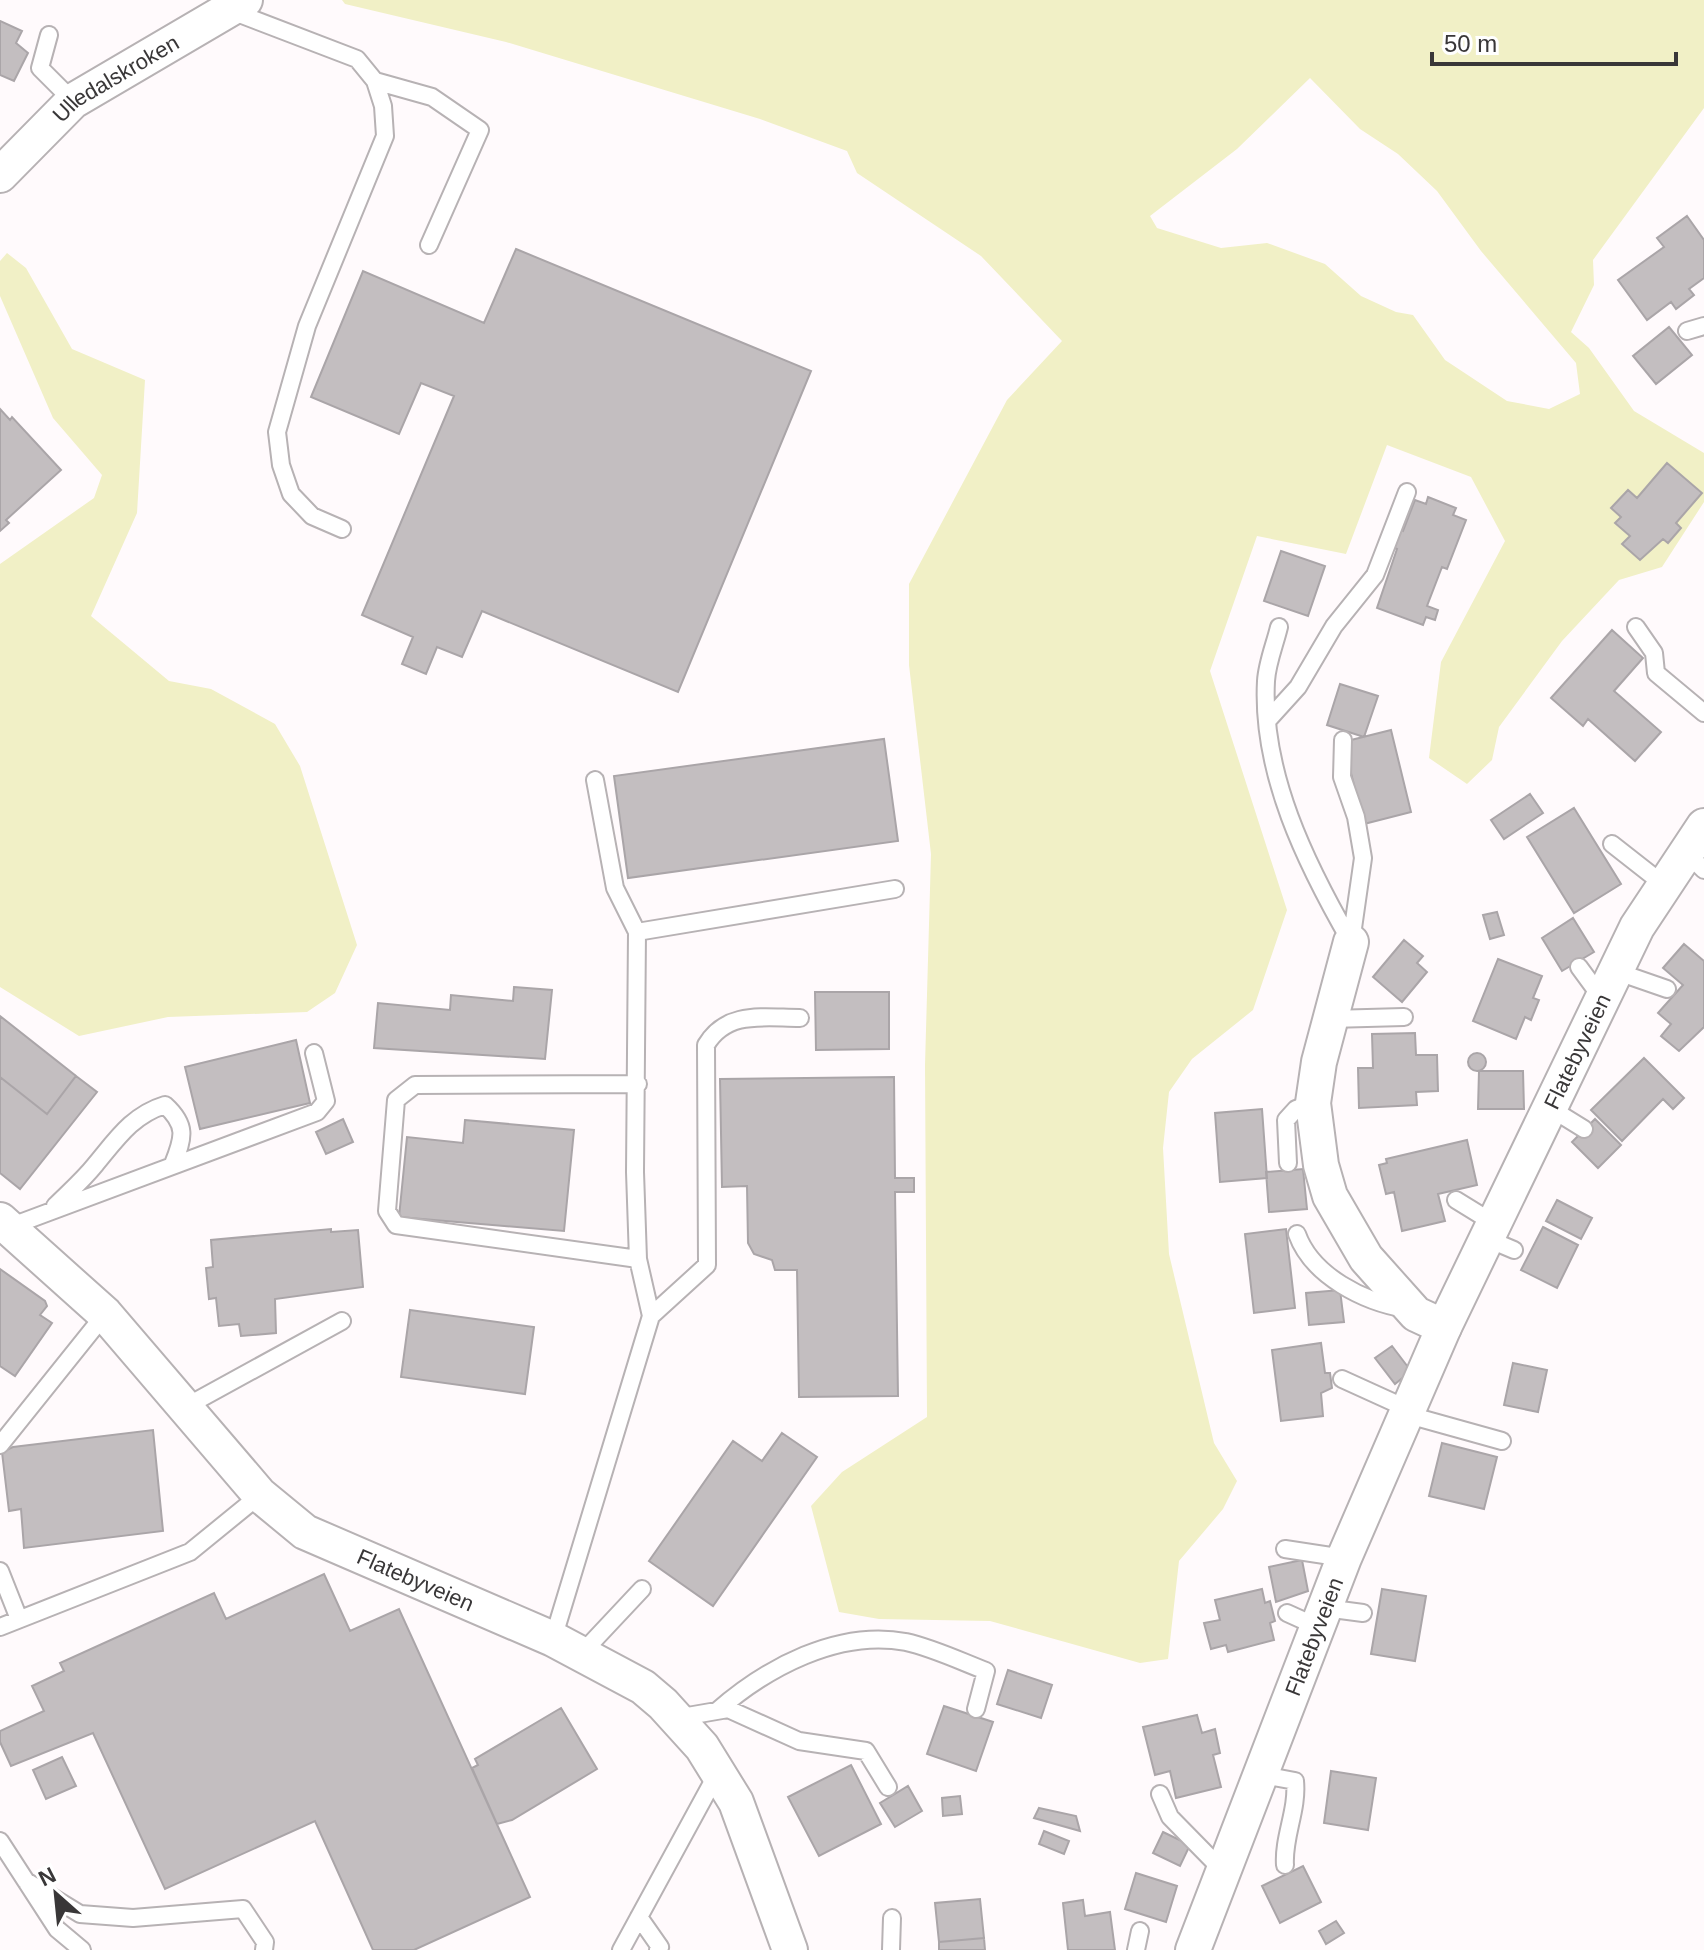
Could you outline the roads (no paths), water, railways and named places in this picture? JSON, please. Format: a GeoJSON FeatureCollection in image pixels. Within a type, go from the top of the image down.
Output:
{"type":"FeatureCollection","features":[{"type":"Feature","properties":{"kind":"street","name":"Ulledalskroken"},"geometry":{"type":"LineString","coordinates":[[0,175],[73,101],[236,5]]}},
{"type":"Feature","properties":{"kind":"street","name":"Flatebyveien"},"geometry":{"type":"LineString","coordinates":[[1193,1950],[1225,1874],[1344,1558],[1444,1327],[1499,1238],[1548,1097],[1663,884],[1698,849]]}},
{"type":"Feature","properties":{"kind":"street"},"geometry":{"type":"LineString","coordinates":[[1351,942],[1330,1019],[1313,1103],[1321,1165],[1330,1196],[1366,1258],[1412,1310],[1444,1327]]}},
{"type":"Feature","properties":{"kind":"street","name":"Flatebyveien"},"geometry":{"type":"LineString","coordinates":[[4,1224],[105,1314],[187,1406],[260,1495],[305,1532],[567,1647],[643,1687],[676,1718],[719,1771],[736,1802],[790,1950]]}},
{"type":"Feature","properties":{"kind":"lane"},"geometry":{"type":"LineString","coordinates":[[236,5],[357,59],[375,81],[383,106],[385,136],[307,326],[277,432],[281,465],[291,494],[312,516],[342,529]]}},
{"type":"Feature","properties":{"kind":"lane"},"geometry":{"type":"LineString","coordinates":[[49,35],[40,68],[73,101]]}},
{"type":"Feature","properties":{"kind":"lane"},"geometry":{"type":"LineString","coordinates":[[375,81],[432,97],[480,130],[429,245]]}},
{"type":"Feature","properties":{"kind":"lane"},"geometry":{"type":"LineString","coordinates":[[1687,331],[1704,326]]}},
{"type":"Feature","properties":{"kind":"lane"},"geometry":{"type":"LineString","coordinates":[[1269,719],[1298,687],[1334,626],[1375,575],[1407,492]]}},
{"type":"Feature","properties":{"kind":"lane"},"geometry":{"type":"LineString","coordinates":[[1279,627],[1266,679],[1277,782],[1327,902],[1351,942]]}},
{"type":"Feature","properties":{"kind":"lane"},"geometry":{"type":"LineString","coordinates":[[1636,627],[1654,653],[1656,673],[1704,713]]}},
{"type":"Feature","properties":{"kind":"lane"},"geometry":{"type":"LineString","coordinates":[[1343,740],[1342,777],[1356,817],[1363,858],[1351,942]]}},
{"type":"Feature","properties":{"kind":"lane"},"geometry":{"type":"LineString","coordinates":[[567,1647],[651,1316],[638,1259],[635,1172],[637,932],[615,888],[595,780]]}},
{"type":"Feature","properties":{"kind":"lane"},"geometry":{"type":"LineString","coordinates":[[1612,844],[1663,884]]}},
{"type":"Feature","properties":{"kind":"lane"},"geometry":{"type":"LineString","coordinates":[[637,932],[895,889]]}},
{"type":"Feature","properties":{"kind":"lane"},"geometry":{"type":"LineString","coordinates":[[1579,967],[1608,984],[1667,989]]}},
{"type":"Feature","properties":{"kind":"lane"},"geometry":{"type":"LineString","coordinates":[[1330,1019],[1404,1017]]}},
{"type":"Feature","properties":{"kind":"lane"},"geometry":{"type":"LineString","coordinates":[[651,1316],[707,1265],[706,1045],[715,1030],[736,1018],[800,1018]]}},
{"type":"Feature","properties":{"kind":"lane"},"geometry":{"type":"LineString","coordinates":[[4,1224],[51,1210],[317,1112],[326,1101],[314,1053]]}},
{"type":"Feature","properties":{"kind":"lane"},"geometry":{"type":"LineString","coordinates":[[638,1084],[415,1085],[396,1100],[387,1211],[396,1225],[638,1259]]}},
{"type":"Feature","properties":{"kind":"lane"},"geometry":{"type":"LineString","coordinates":[[1548,1097],[1584,1129]]}},
{"type":"Feature","properties":{"kind":"lane"},"geometry":{"type":"LineString","coordinates":[[1288,1163],[1286,1120],[1296,1109],[1313,1103]]}},
{"type":"Feature","properties":{"kind":"lane"},"geometry":{"type":"LineString","coordinates":[[51,1210],[93,1168],[120,1132],[147,1110],[165,1105],[179,1118],[182,1140],[173,1164]]}},
{"type":"Feature","properties":{"kind":"lane"},"geometry":{"type":"LineString","coordinates":[[1456,1200],[1499,1238]]}},
{"type":"Feature","properties":{"kind":"lane"},"geometry":{"type":"LineString","coordinates":[[1297,1234],[1303,1252],[1320,1269],[1385,1305],[1412,1310]]}},
{"type":"Feature","properties":{"kind":"lane"},"geometry":{"type":"LineString","coordinates":[[0,1445],[105,1314]]}},
{"type":"Feature","properties":{"kind":"lane"},"geometry":{"type":"LineString","coordinates":[[187,1406],[342,1321]]}},
{"type":"Feature","properties":{"kind":"lane"},"geometry":{"type":"LineString","coordinates":[[1342,1379],[1406,1412],[1502,1441]]}},
{"type":"Feature","properties":{"kind":"lane"},"geometry":{"type":"LineString","coordinates":[[0,1627],[190,1552],[260,1495]]}},
{"type":"Feature","properties":{"kind":"lane"},"geometry":{"type":"LineString","coordinates":[[1285,1549],[1344,1558]]}},
{"type":"Feature","properties":{"kind":"lane"},"geometry":{"type":"LineString","coordinates":[[0,1571],[19,1619]]}},
{"type":"Feature","properties":{"kind":"lane"},"geometry":{"type":"LineString","coordinates":[[567,1647],[642,1589]]}},
{"type":"Feature","properties":{"kind":"lane"},"geometry":{"type":"LineString","coordinates":[[1287,1613],[1321,1618],[1363,1613]]}},
{"type":"Feature","properties":{"kind":"lane"},"geometry":{"type":"LineString","coordinates":[[717,1711],[740,1691],[798,1659],[841,1643],[874,1639],[907,1643],[986,1671],[976,1709]]}},
{"type":"Feature","properties":{"kind":"lane"},"geometry":{"type":"LineString","coordinates":[[676,1718],[728,1709],[799,1741],[866,1751],[888,1787]]}},
{"type":"Feature","properties":{"kind":"lane"},"geometry":{"type":"LineString","coordinates":[[621,1950],[719,1771]]}},
{"type":"Feature","properties":{"kind":"lane"},"geometry":{"type":"LineString","coordinates":[[1262,1775],[1295,1781],[1297,1794],[1284,1854],[1285,1865]]}},
{"type":"Feature","properties":{"kind":"lane"},"geometry":{"type":"LineString","coordinates":[[1160,1794],[1170,1817],[1225,1874]]}},
{"type":"Feature","properties":{"kind":"lane"},"geometry":{"type":"LineString","coordinates":[[0,1841],[57,1929],[82,1950]]}},
{"type":"Feature","properties":{"kind":"lane"},"geometry":{"type":"LineString","coordinates":[[26,1881],[80,1914],[133,1918],[243,1909],[265,1942],[264,1950]]}},
{"type":"Feature","properties":{"kind":"lane"},"geometry":{"type":"LineString","coordinates":[[639,1917],[660,1947],[658,1950]]}},
{"type":"Feature","properties":{"kind":"lane"},"geometry":{"type":"LineString","coordinates":[[891,1950],[892,1918]]}},
{"type":"Feature","properties":{"kind":"lane"},"geometry":{"type":"LineString","coordinates":[[1136,1950],[1140,1931]]}}]}
